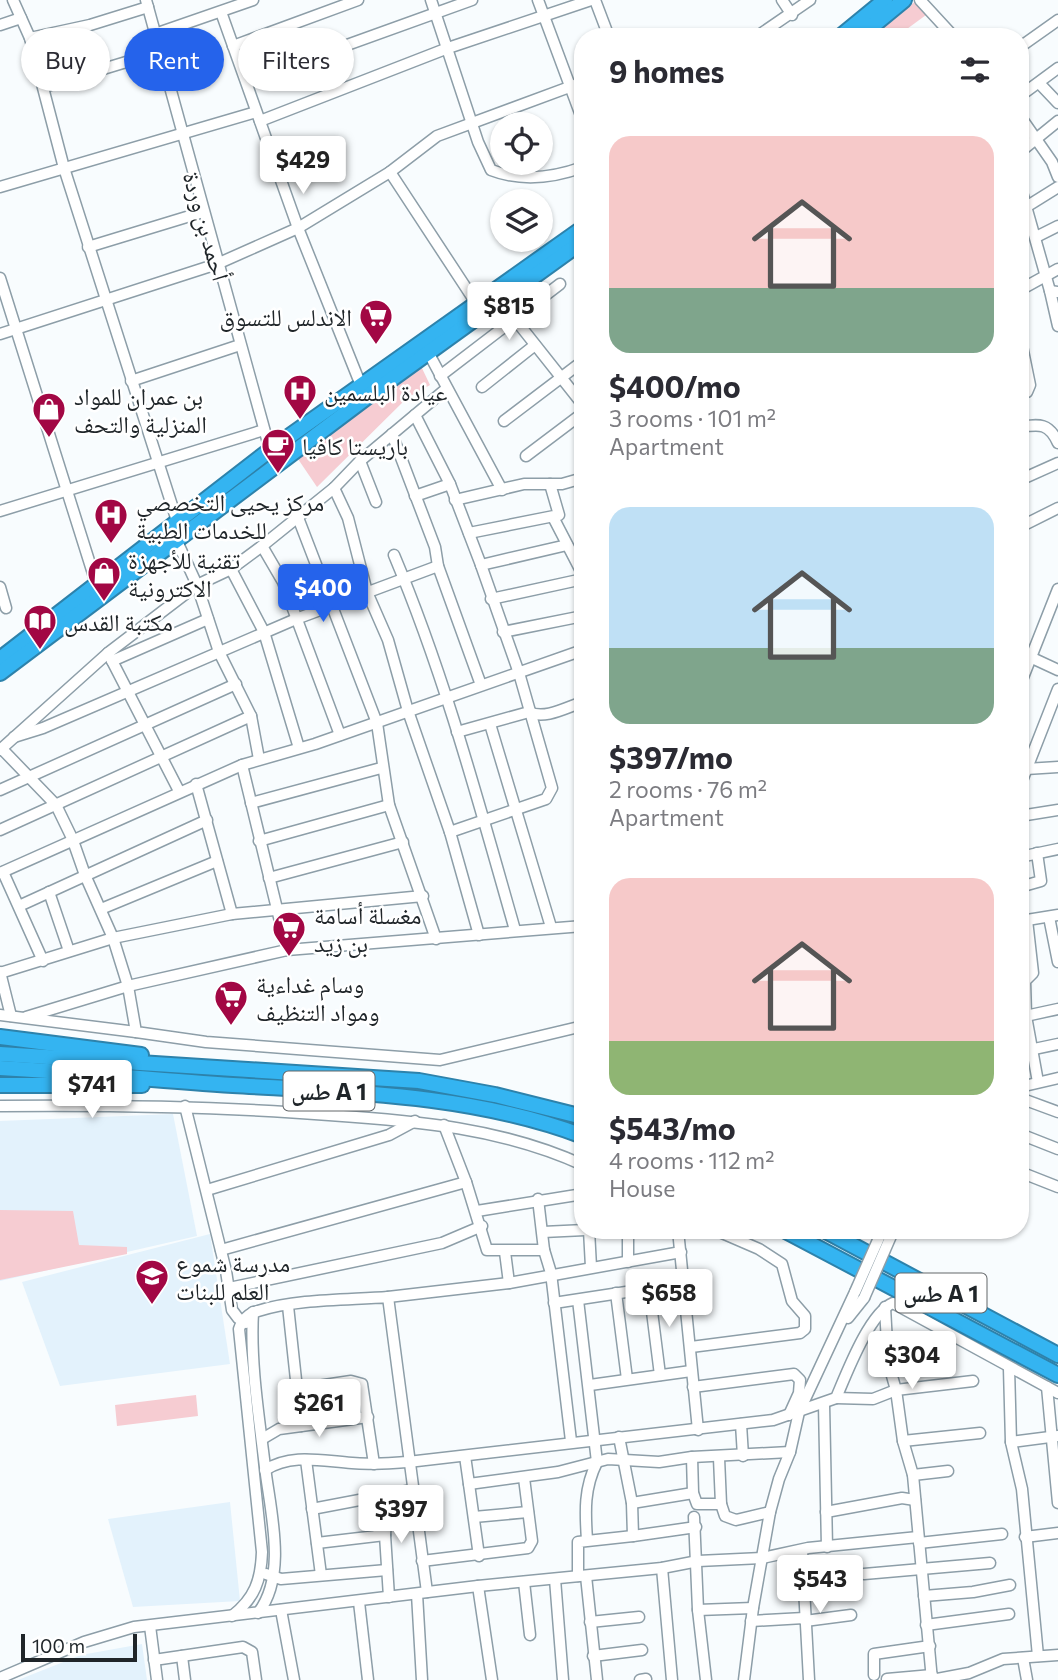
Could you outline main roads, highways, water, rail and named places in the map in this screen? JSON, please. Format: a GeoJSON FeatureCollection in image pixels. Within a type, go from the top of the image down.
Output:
{"type":"FeatureCollection","features":[{"type":"Feature","properties":{"kind":"highway"},"geometry":{"type":"LineString","coordinates":[[851,28],[885,0]]}},
{"type":"Feature","properties":{"kind":"highway"},"geometry":{"type":"LineString","coordinates":[[870,28],[904,0]]}},
{"type":"Feature","properties":{"kind":"highway"},"geometry":{"type":"LineString","coordinates":[[0,659],[270,450],[362,388],[574,234]]}},
{"type":"Feature","properties":{"kind":"highway"},"geometry":{"type":"LineString","coordinates":[[0,673],[499,299],[574,248]]}},
{"type":"Feature","properties":{"kind":"highway"},"geometry":{"type":"LineString","coordinates":[[0,1037],[32,1039],[219,1067]]}},
{"type":"Feature","properties":{"kind":"highway"},"geometry":{"type":"LineString","coordinates":[[0,1054],[72,1064]]}},
{"type":"Feature","properties":{"kind":"highway"},"geometry":{"type":"LineString","coordinates":[[0,1068],[72,1064]]}},
{"type":"Feature","properties":{"kind":"highway","name":"طس A 1"},"geometry":{"type":"LineString","coordinates":[[72,1064],[219,1067],[419,1081],[495,1095],[574,1115]]}},
{"type":"Feature","properties":{"kind":"highway","name":"طس A 1"},"geometry":{"type":"LineString","coordinates":[[72,1064],[219,1084],[430,1100],[504,1114],[574,1133]]}},
{"type":"Feature","properties":{"kind":"highway"},"geometry":{"type":"LineString","coordinates":[[0,1085],[219,1084]]}},
{"type":"Feature","properties":{"kind":"highway","name":"طس A 1"},"geometry":{"type":"LineString","coordinates":[[801,1239],[1058,1375]]}},
{"type":"Feature","properties":{"kind":"highway","name":"طس A 1"},"geometry":{"type":"LineString","coordinates":[[841,1239],[1058,1355]]}},
{"type":"Feature","properties":{"kind":"place","name":"الاندلس للتسوق"},"geometry":{"type":"Point","coordinates":[376,346]}},
{"type":"Feature","properties":{"kind":"place","name":"عيادة البلسمين"},"geometry":{"type":"Point","coordinates":[300,421]}},
{"type":"Feature","properties":{"kind":"place","name":"بن عمران للمواد المنزلية والتحف"},"geometry":{"type":"Point","coordinates":[49,439]}},
{"type":"Feature","properties":{"kind":"place","name":"باريستا كافيا"},"geometry":{"type":"Point","coordinates":[278,475]}},
{"type":"Feature","properties":{"kind":"place","name":"مركز يحيى التخصصي للخدمات الطبية"},"geometry":{"type":"Point","coordinates":[111,545]}},
{"type":"Feature","properties":{"kind":"place","name":"تقنية للأجهزة الاكترونية"},"geometry":{"type":"Point","coordinates":[104,603]}},
{"type":"Feature","properties":{"kind":"place","name":"مكتبة القدس"},"geometry":{"type":"Point","coordinates":[40,651]}},
{"type":"Feature","properties":{"kind":"place","name":"مغسلة أسامة بن زيد"},"geometry":{"type":"Point","coordinates":[289,958]}},
{"type":"Feature","properties":{"kind":"place","name":"وسام غداءية ومواد التنظيف"},"geometry":{"type":"Point","coordinates":[231,1027]}},
{"type":"Feature","properties":{"kind":"place","name":"مدرسة شموع العلم للبنات"},"geometry":{"type":"Point","coordinates":[152,1306]}}]}
